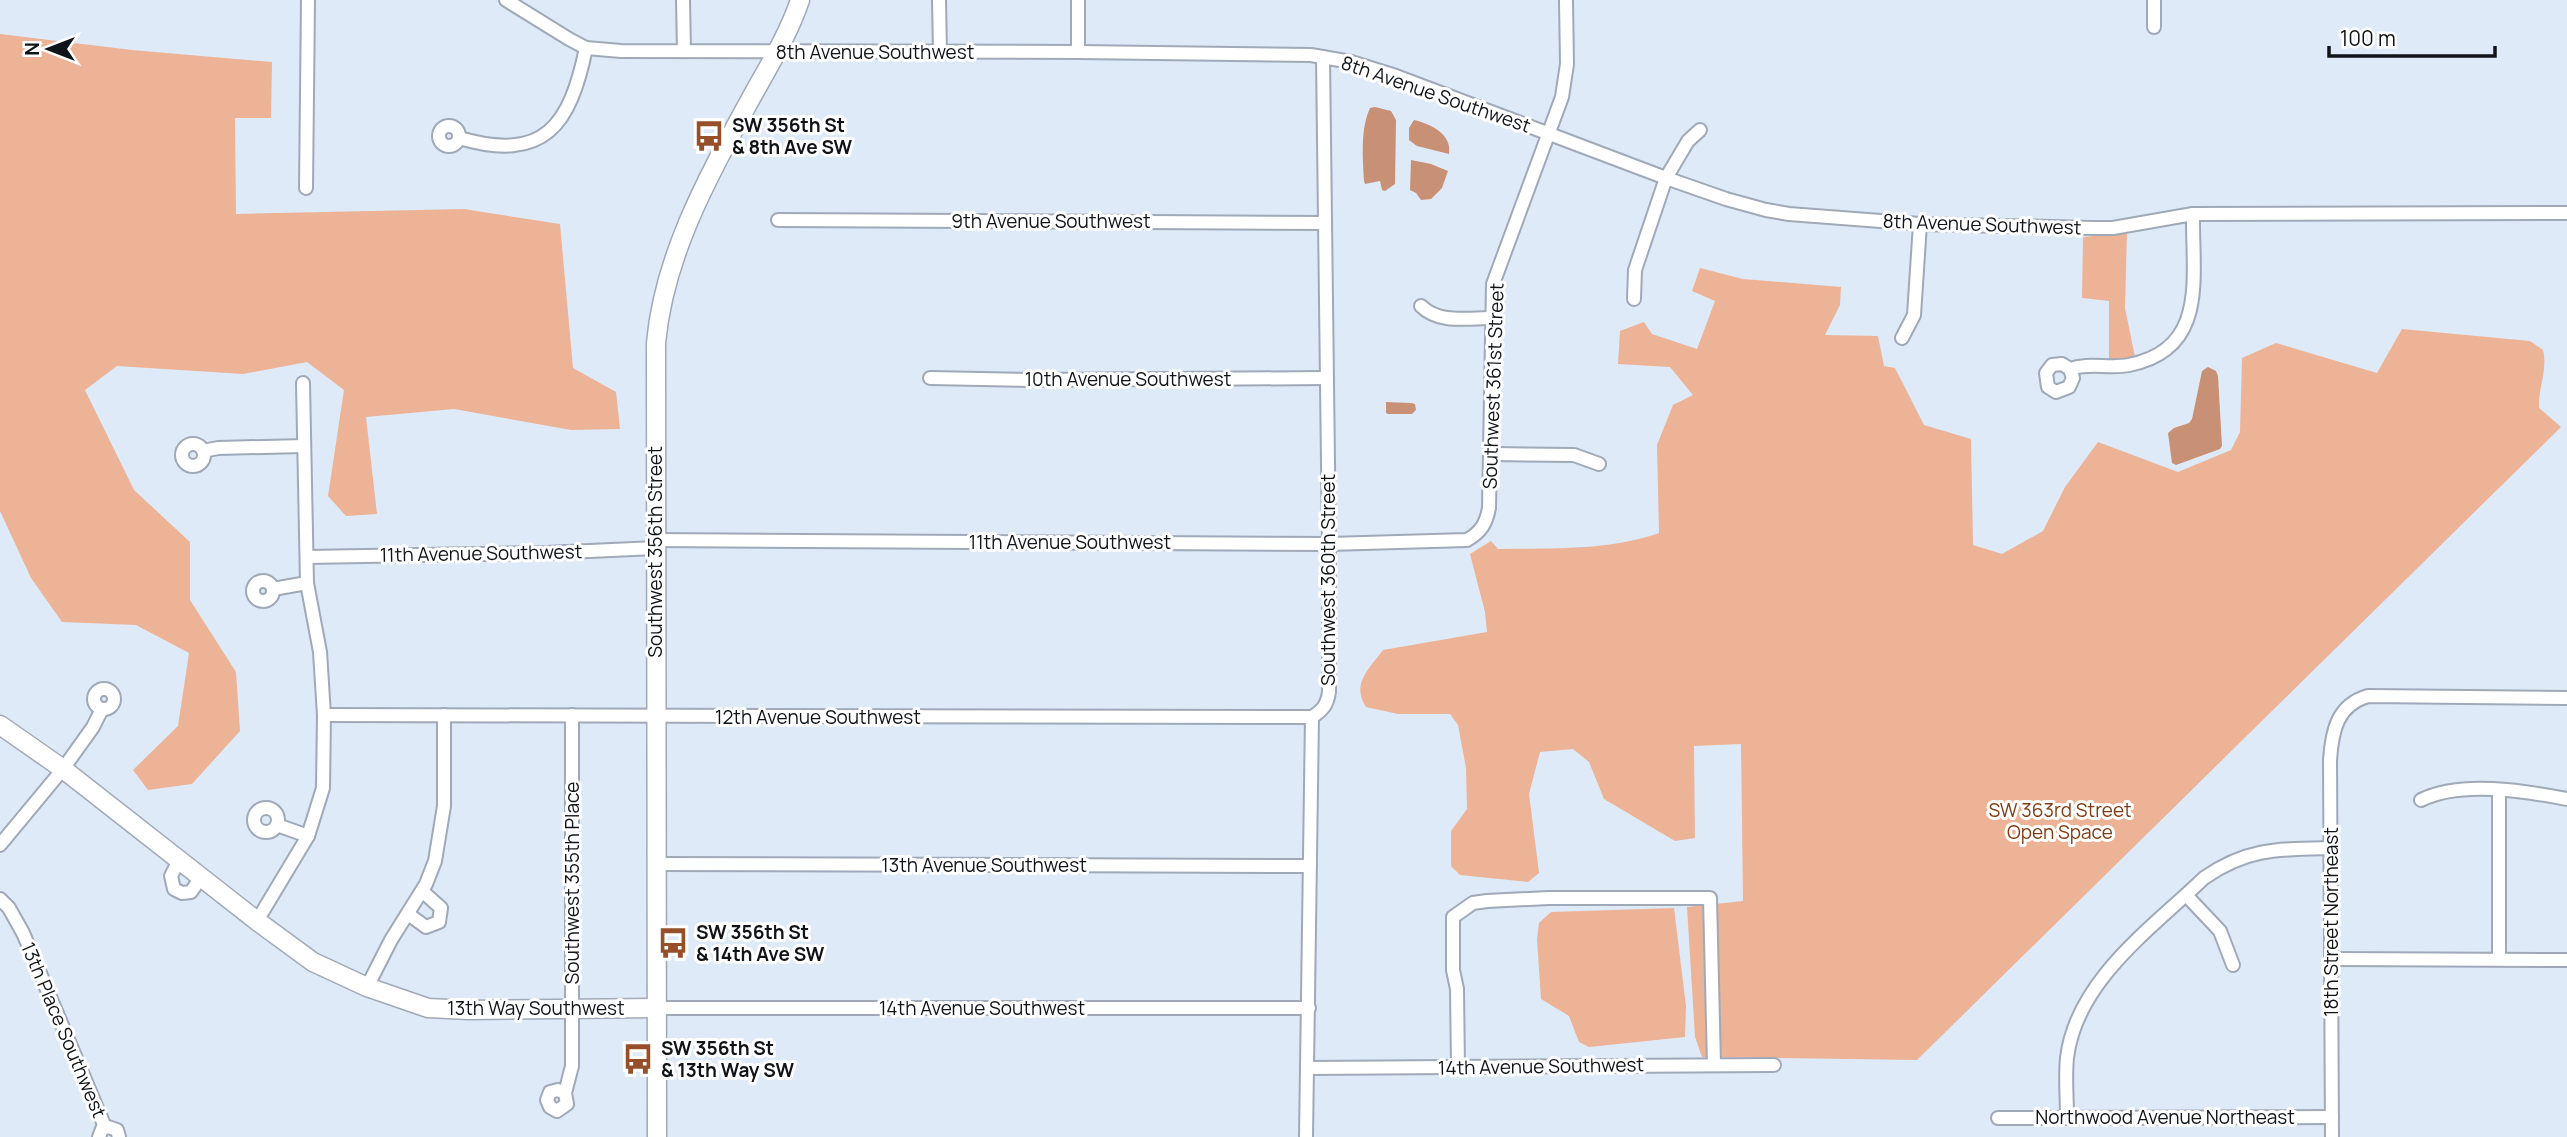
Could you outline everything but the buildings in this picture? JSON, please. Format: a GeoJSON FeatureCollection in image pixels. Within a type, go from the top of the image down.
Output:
{"type":"FeatureCollection","features":[{"type":"Feature","properties":{"kind":"main road","name":"Southwest 356th Street"},"geometry":{"type":"LineString","coordinates":[[657,1137],[656,343],[664,287],[670,266],[696,205],[777,52],[800,0]]}},
{"type":"Feature","properties":{"kind":"main road","name":"13th Way Southwest"},"geometry":{"type":"LineString","coordinates":[[0,725],[63,769],[313,962],[367,987],[428,1008],[656,1008]]}},
{"type":"Feature","properties":{"kind":"street"},"geometry":{"type":"LineString","coordinates":[[306,188],[308,0]]}},
{"type":"Feature","properties":{"kind":"street","name":"8th Avenue Southwest"},"geometry":{"type":"LineString","coordinates":[[506,0],[586,48],[621,51],[1078,52],[1323,57],[1351,62],[1396,76],[1726,199],[1788,214],[1920,224],[2113,228],[2193,214],[2567,213]]}},
{"type":"Feature","properties":{"kind":"street"},"geometry":{"type":"LineString","coordinates":[[682,0],[684,51]]}},
{"type":"Feature","properties":{"kind":"street"},"geometry":{"type":"LineString","coordinates":[[939,0],[940,53]]}},
{"type":"Feature","properties":{"kind":"street"},"geometry":{"type":"LineString","coordinates":[[1078,0],[1078,52]]}},
{"type":"Feature","properties":{"kind":"street","name":"Southwest 361st Street"},"geometry":{"type":"LineString","coordinates":[[1481,530],[1486,523],[1489,508],[1492,454],[1493,284],[1550,134],[1565,82],[1566,0]]}},
{"type":"Feature","properties":{"kind":"street"},"geometry":{"type":"LineString","coordinates":[[2154,0],[2154,27]]}},
{"type":"Feature","properties":{"kind":"street"},"geometry":{"type":"LineString","coordinates":[[459,138],[476,143],[513,144],[529,142],[548,134],[561,120],[575,94],[586,48]]}},
{"type":"Feature","properties":{"kind":"street","name":"Southwest 360th Street"},"geometry":{"type":"LineString","coordinates":[[1312,717],[1327,703],[1329,692],[1323,57]]}},
{"type":"Feature","properties":{"kind":"street"},"geometry":{"type":"LineString","coordinates":[[1634,299],[1635,270],[1666,178],[1688,141],[1700,130]]}},
{"type":"Feature","properties":{"kind":"street"},"geometry":{"type":"LineString","coordinates":[[2070,369],[2078,366],[2109,367],[2140,362],[2155,357],[2178,339],[2185,327],[2192,300],[2193,214]]}},
{"type":"Feature","properties":{"kind":"street","name":"9th Avenue Southwest"},"geometry":{"type":"LineString","coordinates":[[778,220],[1325,223]]}},
{"type":"Feature","properties":{"kind":"street"},"geometry":{"type":"LineString","coordinates":[[1902,338],[1914,314],[1920,224]]}},
{"type":"Feature","properties":{"kind":"street"},"geometry":{"type":"LineString","coordinates":[[1421,306],[1432,315],[1440,317],[1492,318]]}},
{"type":"Feature","properties":{"kind":"street","name":"10th Avenue Southwest"},"geometry":{"type":"LineString","coordinates":[[930,378],[1326,378]]}},
{"type":"Feature","properties":{"kind":"street"},"geometry":{"type":"LineString","coordinates":[[257,921],[308,836],[323,788],[324,715],[320,652],[307,583],[303,383]]}},
{"type":"Feature","properties":{"kind":"street"},"geometry":{"type":"LineString","coordinates":[[202,451],[218,448],[304,446]]}},
{"type":"Feature","properties":{"kind":"street"},"geometry":{"type":"LineString","coordinates":[[1492,454],[1574,455],[1599,464]]}},
{"type":"Feature","properties":{"kind":"street","name":"11th Avenue Southwest"},"geometry":{"type":"LineString","coordinates":[[307,557],[545,553],[655,544],[1457,542],[1467,540],[1481,530]]}},
{"type":"Feature","properties":{"kind":"street"},"geometry":{"type":"LineString","coordinates":[[273,589],[307,583]]}},
{"type":"Feature","properties":{"kind":"street","name":"18th Street Northeast"},"geometry":{"type":"LineString","coordinates":[[2332,1137],[2332,740],[2334,729],[2344,710],[2360,699],[2381,695],[2567,698]]}},
{"type":"Feature","properties":{"kind":"street"},"geometry":{"type":"LineString","coordinates":[[0,845],[63,769],[93,727],[102,709]]}},
{"type":"Feature","properties":{"kind":"street","name":"12th Avenue Southwest"},"geometry":{"type":"LineString","coordinates":[[324,715],[1312,717]]}},
{"type":"Feature","properties":{"kind":"street"},"geometry":{"type":"LineString","coordinates":[[367,987],[391,940],[422,891],[435,861],[442,825],[444,715]]}},
{"type":"Feature","properties":{"kind":"street","name":"Southwest 355th Place"},"geometry":{"type":"LineString","coordinates":[[565,1093],[572,1066],[572,715]]}},
{"type":"Feature","properties":{"kind":"street"},"geometry":{"type":"LineString","coordinates":[[1306,1137],[1312,717]]}},
{"type":"Feature","properties":{"kind":"street"},"geometry":{"type":"LineString","coordinates":[[2421,800],[2437,792],[2450,790],[2527,791],[2567,799]]}},
{"type":"Feature","properties":{"kind":"street"},"geometry":{"type":"LineString","coordinates":[[2498,791],[2499,958]]}},
{"type":"Feature","properties":{"kind":"street"},"geometry":{"type":"LineString","coordinates":[[277,825],[308,836]]}},
{"type":"Feature","properties":{"kind":"street"},"geometry":{"type":"LineString","coordinates":[[2067,1117],[2068,1052],[2074,1028],[2087,998],[2109,969],[2203,878],[2240,857],[2264,851],[2330,848]]}},
{"type":"Feature","properties":{"kind":"street"},"geometry":{"type":"LineString","coordinates":[[179,860],[170,880],[177,892],[191,892],[201,877]]}},
{"type":"Feature","properties":{"kind":"street","name":"13th Avenue Southwest"},"geometry":{"type":"LineString","coordinates":[[657,864],[1310,866]]}},
{"type":"Feature","properties":{"kind":"street"},"geometry":{"type":"LineString","coordinates":[[408,915],[426,927],[435,925],[441,918],[438,904],[422,891]]}},
{"type":"Feature","properties":{"kind":"street"},"geometry":{"type":"LineString","coordinates":[[2186,895],[2220,931],[2233,965]]}},
{"type":"Feature","properties":{"kind":"street"},"geometry":{"type":"LineString","coordinates":[[1458,1067],[1458,989],[1453,970],[1453,918],[1473,903],[1549,898],[1710,898],[1714,1064]]}},
{"type":"Feature","properties":{"kind":"street","name":"13th Place Southwest"},"geometry":{"type":"LineString","coordinates":[[0,899],[9,908],[23,933],[102,1132],[114,1128],[119,1137]]}},
{"type":"Feature","properties":{"kind":"street"},"geometry":{"type":"LineString","coordinates":[[2332,959],[2567,960]]}},
{"type":"Feature","properties":{"kind":"street","name":"14th Avenue Southwest"},"geometry":{"type":"LineString","coordinates":[[656,1008],[1308,1008]]}},
{"type":"Feature","properties":{"kind":"street","name":"14th Avenue Southwest"},"geometry":{"type":"LineString","coordinates":[[1308,1068],[1774,1065]]}},
{"type":"Feature","properties":{"kind":"street","name":"Northwood Avenue Northeast"},"geometry":{"type":"LineString","coordinates":[[1998,1118],[2332,1117]]}},
{"type":"Feature","properties":{"kind":"green space"},"geometry":{"type":"Polygon","coordinates":[[[0,34],[132,50],[272,62],[271,118],[235,118],[236,214],[464,209],[560,224],[573,368],[616,392],[620,429],[571,430],[454,409],[366,417],[377,514],[346,516],[328,496],[344,390],[307,362],[243,374],[117,366],[85,390],[134,490],[190,542],[190,600],[236,672],[240,731],[192,784],[148,790],[133,770],[178,726],[189,653],[136,625],[62,622],[31,578],[0,511],[0,34]]]}},
{"type":"Feature","properties":{"kind":"green space"},"geometry":{"type":"Polygon","coordinates":[[[2127,233],[2125,308],[2135,357],[2109,360],[2109,301],[2082,298],[2083,237],[2127,233]]]}},
{"type":"Feature","properties":{"kind":"green space","name":"SW 363rd Street Open Space"},"geometry":{"type":"Polygon","coordinates":[[[1700,268],[1743,279],[1841,287],[1840,305],[1825,335],[1878,336],[1884,366],[1895,368],[1924,425],[1971,439],[1973,545],[2002,554],[2043,531],[2065,487],[2098,442],[2178,472],[2231,450],[2240,432],[2242,358],[2276,343],[2377,373],[2402,329],[2530,341],[2543,350],[2544,357],[2539,408],[2561,427],[1917,1060],[1702,1057],[1695,1037],[1687,907],[1743,901],[1741,744],[1694,746],[1695,838],[1675,841],[1604,799],[1589,762],[1573,749],[1540,752],[1529,794],[1539,873],[1528,882],[1460,875],[1451,866],[1451,831],[1467,809],[1466,768],[1458,725],[1450,714],[1398,714],[1366,707],[1360,691],[1364,677],[1383,650],[1487,632],[1485,612],[1470,554],[1491,541],[1498,549],[1580,547],[1620,543],[1659,533],[1657,445],[1673,405],[1693,395],[1670,367],[1618,364],[1620,331],[1644,322],[1652,334],[1697,349],[1715,301],[1692,291],[1700,268]]]}},
{"type":"Feature","properties":{"kind":"green space"},"geometry":{"type":"Polygon","coordinates":[[[1674,908],[1686,1006],[1685,1037],[1589,1047],[1579,1042],[1569,1016],[1541,999],[1537,939],[1539,923],[1551,912],[1674,908]]]}},
{"type":"Feature","properties":{"kind":"shaded area"},"geometry":{"type":"Polygon","coordinates":[[[1370,108],[1391,111],[1396,120],[1395,184],[1385,191],[1382,190],[1380,181],[1365,184],[1364,181],[1365,125],[1370,108]]]}},
{"type":"Feature","properties":{"kind":"shaded area"},"geometry":{"type":"Polygon","coordinates":[[[1414,120],[1439,131],[1447,141],[1449,154],[1417,146],[1409,140],[1409,128],[1414,120]]]}},
{"type":"Feature","properties":{"kind":"shaded area"},"geometry":{"type":"Polygon","coordinates":[[[1411,160],[1448,171],[1442,188],[1431,199],[1421,200],[1410,190],[1411,160]]]}},
{"type":"Feature","properties":{"kind":"shaded area"},"geometry":{"type":"Polygon","coordinates":[[[2208,367],[2216,371],[2218,376],[2222,446],[2176,465],[2172,463],[2168,433],[2192,419],[2202,371],[2208,367]]]}},
{"type":"Feature","properties":{"kind":"shaded area"},"geometry":{"type":"Polygon","coordinates":[[[1386,402],[1415,404],[1416,410],[1412,414],[1388,414],[1386,402]]]}},
{"type":"Feature","properties":{"kind":"place","name":"SW 356th St & 8th Ave SW"},"geometry":{"type":"Point","coordinates":[709,136]}},
{"type":"Feature","properties":{"kind":"place","name":"SW 356th St & 14th Ave SW"},"geometry":{"type":"Point","coordinates":[673,943]}},
{"type":"Feature","properties":{"kind":"place","name":"SW 356th St & 13th Way SW"},"geometry":{"type":"Point","coordinates":[638,1059]}}]}
